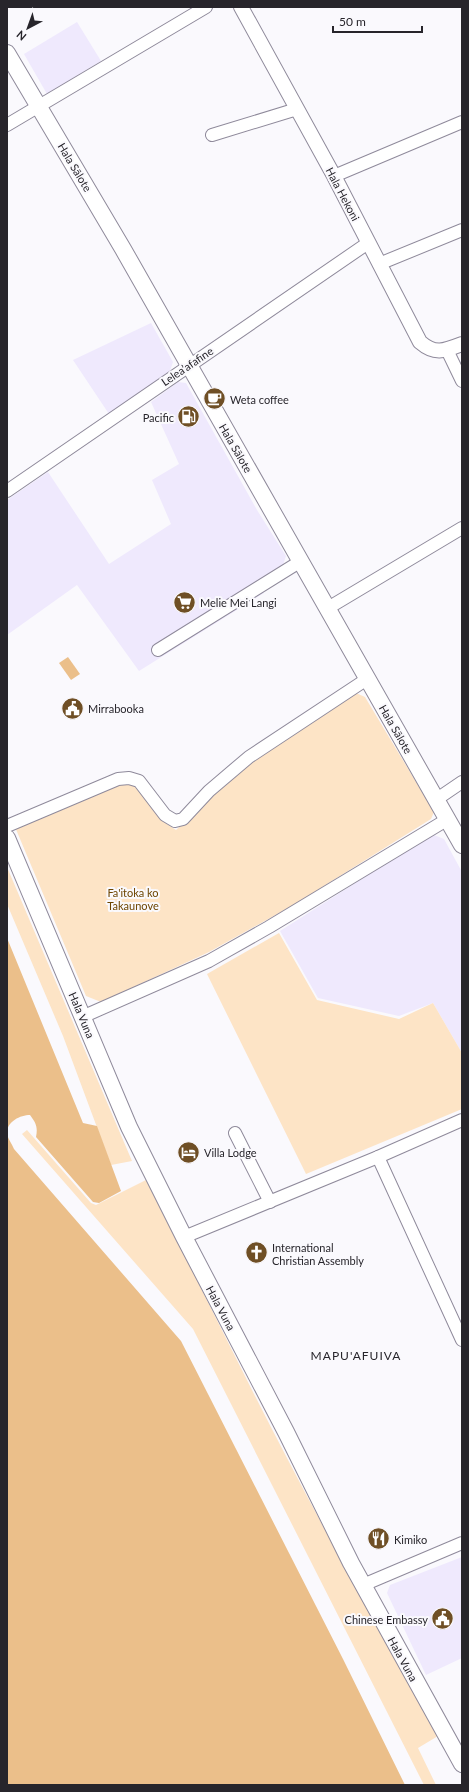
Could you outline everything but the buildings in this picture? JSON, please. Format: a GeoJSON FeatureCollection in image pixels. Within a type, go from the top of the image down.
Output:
{"type":"FeatureCollection","features":[{"type":"Feature","properties":{"kind":"main road","name":"Hala Sālote"},"geometry":{"type":"LineString","coordinates":[[7,52],[189,365],[462,845]]}},
{"type":"Feature","properties":{"kind":"main road","name":"Hala Vuna"},"geometry":{"type":"LineString","coordinates":[[7,838],[129,1127],[363,1585],[462,1764]]}},
{"type":"Feature","properties":{"kind":"street"},"geometry":{"type":"LineString","coordinates":[[7,125],[206,7]]}},
{"type":"Feature","properties":{"kind":"street","name":"Hala Hekoni"},"geometry":{"type":"LineString","coordinates":[[241,7],[334,176],[420,342],[428,349],[437,351],[447,350],[462,344]]}},
{"type":"Feature","properties":{"kind":"street"},"geometry":{"type":"LineString","coordinates":[[212,135],[297,109]]}},
{"type":"Feature","properties":{"kind":"street"},"geometry":{"type":"LineString","coordinates":[[334,176],[462,122]]}},
{"type":"Feature","properties":{"kind":"street"},"geometry":{"type":"LineString","coordinates":[[379,264],[462,230]]}},
{"type":"Feature","properties":{"kind":"street","name":"Lelea’afafine"},"geometry":{"type":"LineString","coordinates":[[7,491],[368,243]]}},
{"type":"Feature","properties":{"kind":"street"},"geometry":{"type":"LineString","coordinates":[[447,350],[462,381]]}},
{"type":"Feature","properties":{"kind":"street"},"geometry":{"type":"LineString","coordinates":[[328,608],[462,528]]}},
{"type":"Feature","properties":{"kind":"street"},"geometry":{"type":"LineString","coordinates":[[158,650],[301,561]]}},
{"type":"Feature","properties":{"kind":"street"},"geometry":{"type":"LineString","coordinates":[[7,826],[118,780],[129,778],[139,781],[165,815],[174,821],[183,819],[209,791],[249,757],[367,679]]}},
{"type":"Feature","properties":{"kind":"street"},"geometry":{"type":"LineString","coordinates":[[437,799],[462,782]]}},
{"type":"Feature","properties":{"kind":"street"},"geometry":{"type":"LineString","coordinates":[[82,1017],[209,961],[269,927],[448,819]]}},
{"type":"Feature","properties":{"kind":"street"},"geometry":{"type":"LineString","coordinates":[[184,1237],[378,1158],[462,1120]]}},
{"type":"Feature","properties":{"kind":"street"},"geometry":{"type":"LineString","coordinates":[[235,1133],[270,1202]]}},
{"type":"Feature","properties":{"kind":"street"},"geometry":{"type":"LineString","coordinates":[[378,1158],[462,1340]]}},
{"type":"Feature","properties":{"kind":"street"},"geometry":{"type":"LineString","coordinates":[[363,1585],[462,1543]]}},
{"type":"Feature","properties":{"kind":"shaded area"},"geometry":{"type":"Polygon","coordinates":[[[77,22],[101,61],[47,94],[24,54],[77,22]]]}},
{"type":"Feature","properties":{"kind":"shaded area"},"geometry":{"type":"Polygon","coordinates":[[[151,323],[173,362],[169,374],[109,414],[73,360],[151,323]]]}},
{"type":"Feature","properties":{"kind":"shaded area"},"geometry":{"type":"Polygon","coordinates":[[[178,382],[186,383],[257,510],[286,556],[283,565],[257,581],[264,593],[139,671],[77,585],[7,635],[7,500],[48,472],[109,564],[171,524],[152,480],[179,464],[151,402],[178,382]]]}},
{"type":"Feature","properties":{"kind":"shaded area"},"geometry":{"type":"Polygon","coordinates":[[[68,657],[80,674],[71,680],[59,663],[68,657]]]}},
{"type":"Feature","properties":{"kind":"shaded area"},"geometry":{"type":"Polygon","coordinates":[[[434,835],[444,839],[462,872],[462,1053],[433,1003],[399,1016],[318,998],[280,931],[412,847],[434,835]]]}},
{"type":"Feature","properties":{"kind":"shaded area"},"geometry":{"type":"Polygon","coordinates":[[[7,938],[83,1123],[97,1126],[121,1191],[99,1203],[93,1202],[36,1137],[36,1125],[30,1115],[22,1116],[14,1120],[7,1130],[7,938]]]}},
{"type":"Feature","properties":{"kind":"shaded area"},"geometry":{"type":"Polygon","coordinates":[[[7,1134],[14,1149],[181,1341],[343,1659],[405,1785],[7,1785],[7,1134]]]}},
{"type":"Feature","properties":{"kind":"shaded area"},"geometry":{"type":"Polygon","coordinates":[[[462,1557],[462,1658],[426,1675],[387,1593],[390,1585],[462,1557]]]}},
{"type":"Feature","properties":{"kind":"green space","name":"Fa'itoka ko Takaunove"},"geometry":{"type":"Polygon","coordinates":[[[356,693],[365,697],[434,812],[431,819],[295,904],[209,952],[101,1002],[86,996],[15,827],[124,781],[136,786],[167,824],[176,830],[229,780],[282,739],[356,693]]]}},
{"type":"Feature","properties":{"kind":"green space"},"geometry":{"type":"Polygon","coordinates":[[[7,867],[132,1161],[111,1165],[63,1036],[7,904],[7,867]]]}},
{"type":"Feature","properties":{"kind":"green space"},"geometry":{"type":"Polygon","coordinates":[[[279,933],[317,1000],[399,1019],[433,1003],[462,1053],[462,1109],[306,1174],[207,974],[279,933]]]}},
{"type":"Feature","properties":{"kind":"green space"},"geometry":{"type":"Polygon","coordinates":[[[27,1130],[91,1203],[96,1205],[146,1180],[299,1480],[438,1736],[418,1748],[436,1785],[424,1785],[193,1329],[22,1134],[27,1130]]]}},
{"type":"Feature","properties":{"kind":"place","name":"Weta coffee"},"geometry":{"type":"Point","coordinates":[215,399]}},
{"type":"Feature","properties":{"kind":"place","name":"Pacific"},"geometry":{"type":"Point","coordinates":[189,417]}},
{"type":"Feature","properties":{"kind":"place","name":"Melie Mei Langi"},"geometry":{"type":"Point","coordinates":[185,602]}},
{"type":"Feature","properties":{"kind":"place","name":"Mirrabooka"},"geometry":{"type":"Point","coordinates":[73,708]}},
{"type":"Feature","properties":{"kind":"place","name":"Villa Lodge"},"geometry":{"type":"Point","coordinates":[189,1152]}},
{"type":"Feature","properties":{"kind":"place","name":"International Christian Assembly"},"geometry":{"type":"Point","coordinates":[256,1253]}},
{"type":"Feature","properties":{"kind":"place","name":"Kimiko"},"geometry":{"type":"Point","coordinates":[379,1539]}},
{"type":"Feature","properties":{"kind":"place","name":"Chinese Embassy"},"geometry":{"type":"Point","coordinates":[443,1619]}},
{"type":"Feature","properties":{"kind":"district","name":"MAPU'AFUIVA"},"geometry":{"type":"Point","coordinates":[356,1355]}}]}
